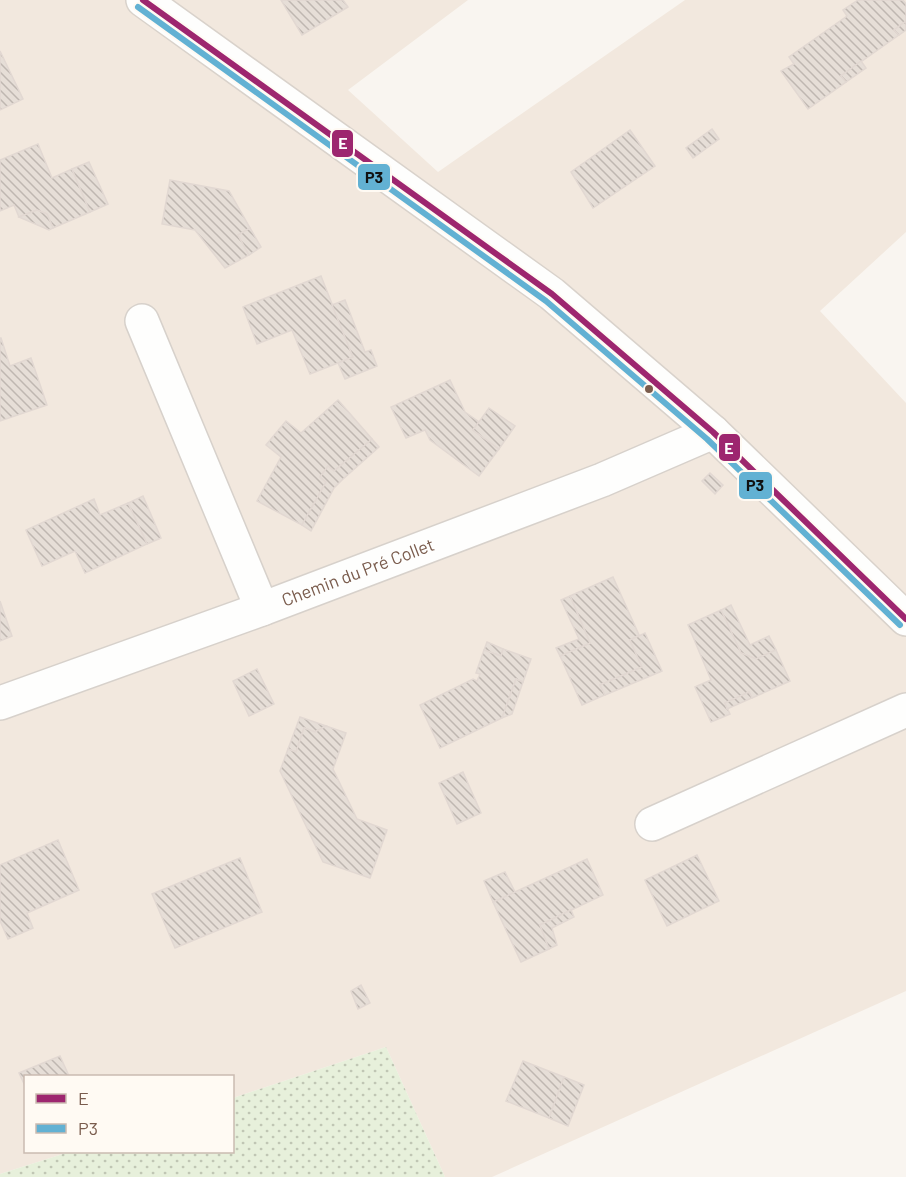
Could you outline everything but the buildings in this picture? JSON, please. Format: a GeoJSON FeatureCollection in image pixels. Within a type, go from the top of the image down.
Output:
{"type":"FeatureCollection","features":[{"type":"Feature","properties":{"kind":"street"},"geometry":{"type":"LineString","coordinates":[[142,0],[552,294],[713,432],[906,620]]}},
{"type":"Feature","properties":{"kind":"street"},"geometry":{"type":"LineString","coordinates":[[142,321],[262,609]]}},
{"type":"Feature","properties":{"kind":"street","name":"Chemin du Pré Collet"},"geometry":{"type":"LineString","coordinates":[[0,703],[262,609],[602,480],[713,432]]}},
{"type":"Feature","properties":{"kind":"street"},"geometry":{"type":"LineString","coordinates":[[652,824],[906,710]]}},
{"type":"Feature","properties":{"kind":"shaded area"},"geometry":{"type":"Polygon","coordinates":[[[0,0],[468,0],[348,90],[438,172],[685,0],[906,0],[906,232],[820,311],[906,403],[906,991],[492,1177],[445,1177],[386,1047],[234,1098],[234,1075],[24,1075],[24,1153],[66,1153],[0,1174],[0,0]]]}},
{"type":"Feature","properties":{"kind":"green space"},"geometry":{"type":"Polygon","coordinates":[[[386,1047],[445,1177],[0,1177],[0,1174],[66,1153],[234,1153],[234,1098],[386,1047]]]}},
{"type":"Feature","properties":{"kind":"transit line","name":"E"},"geometry":{"type":"LineString","coordinates":[[143,0],[552,294],[713,432],[906,619]]}},
{"type":"Feature","properties":{"kind":"transit line","name":"P3"},"geometry":{"type":"LineString","coordinates":[[138,7],[546,301],[707,439],[900,625]]}}]}
